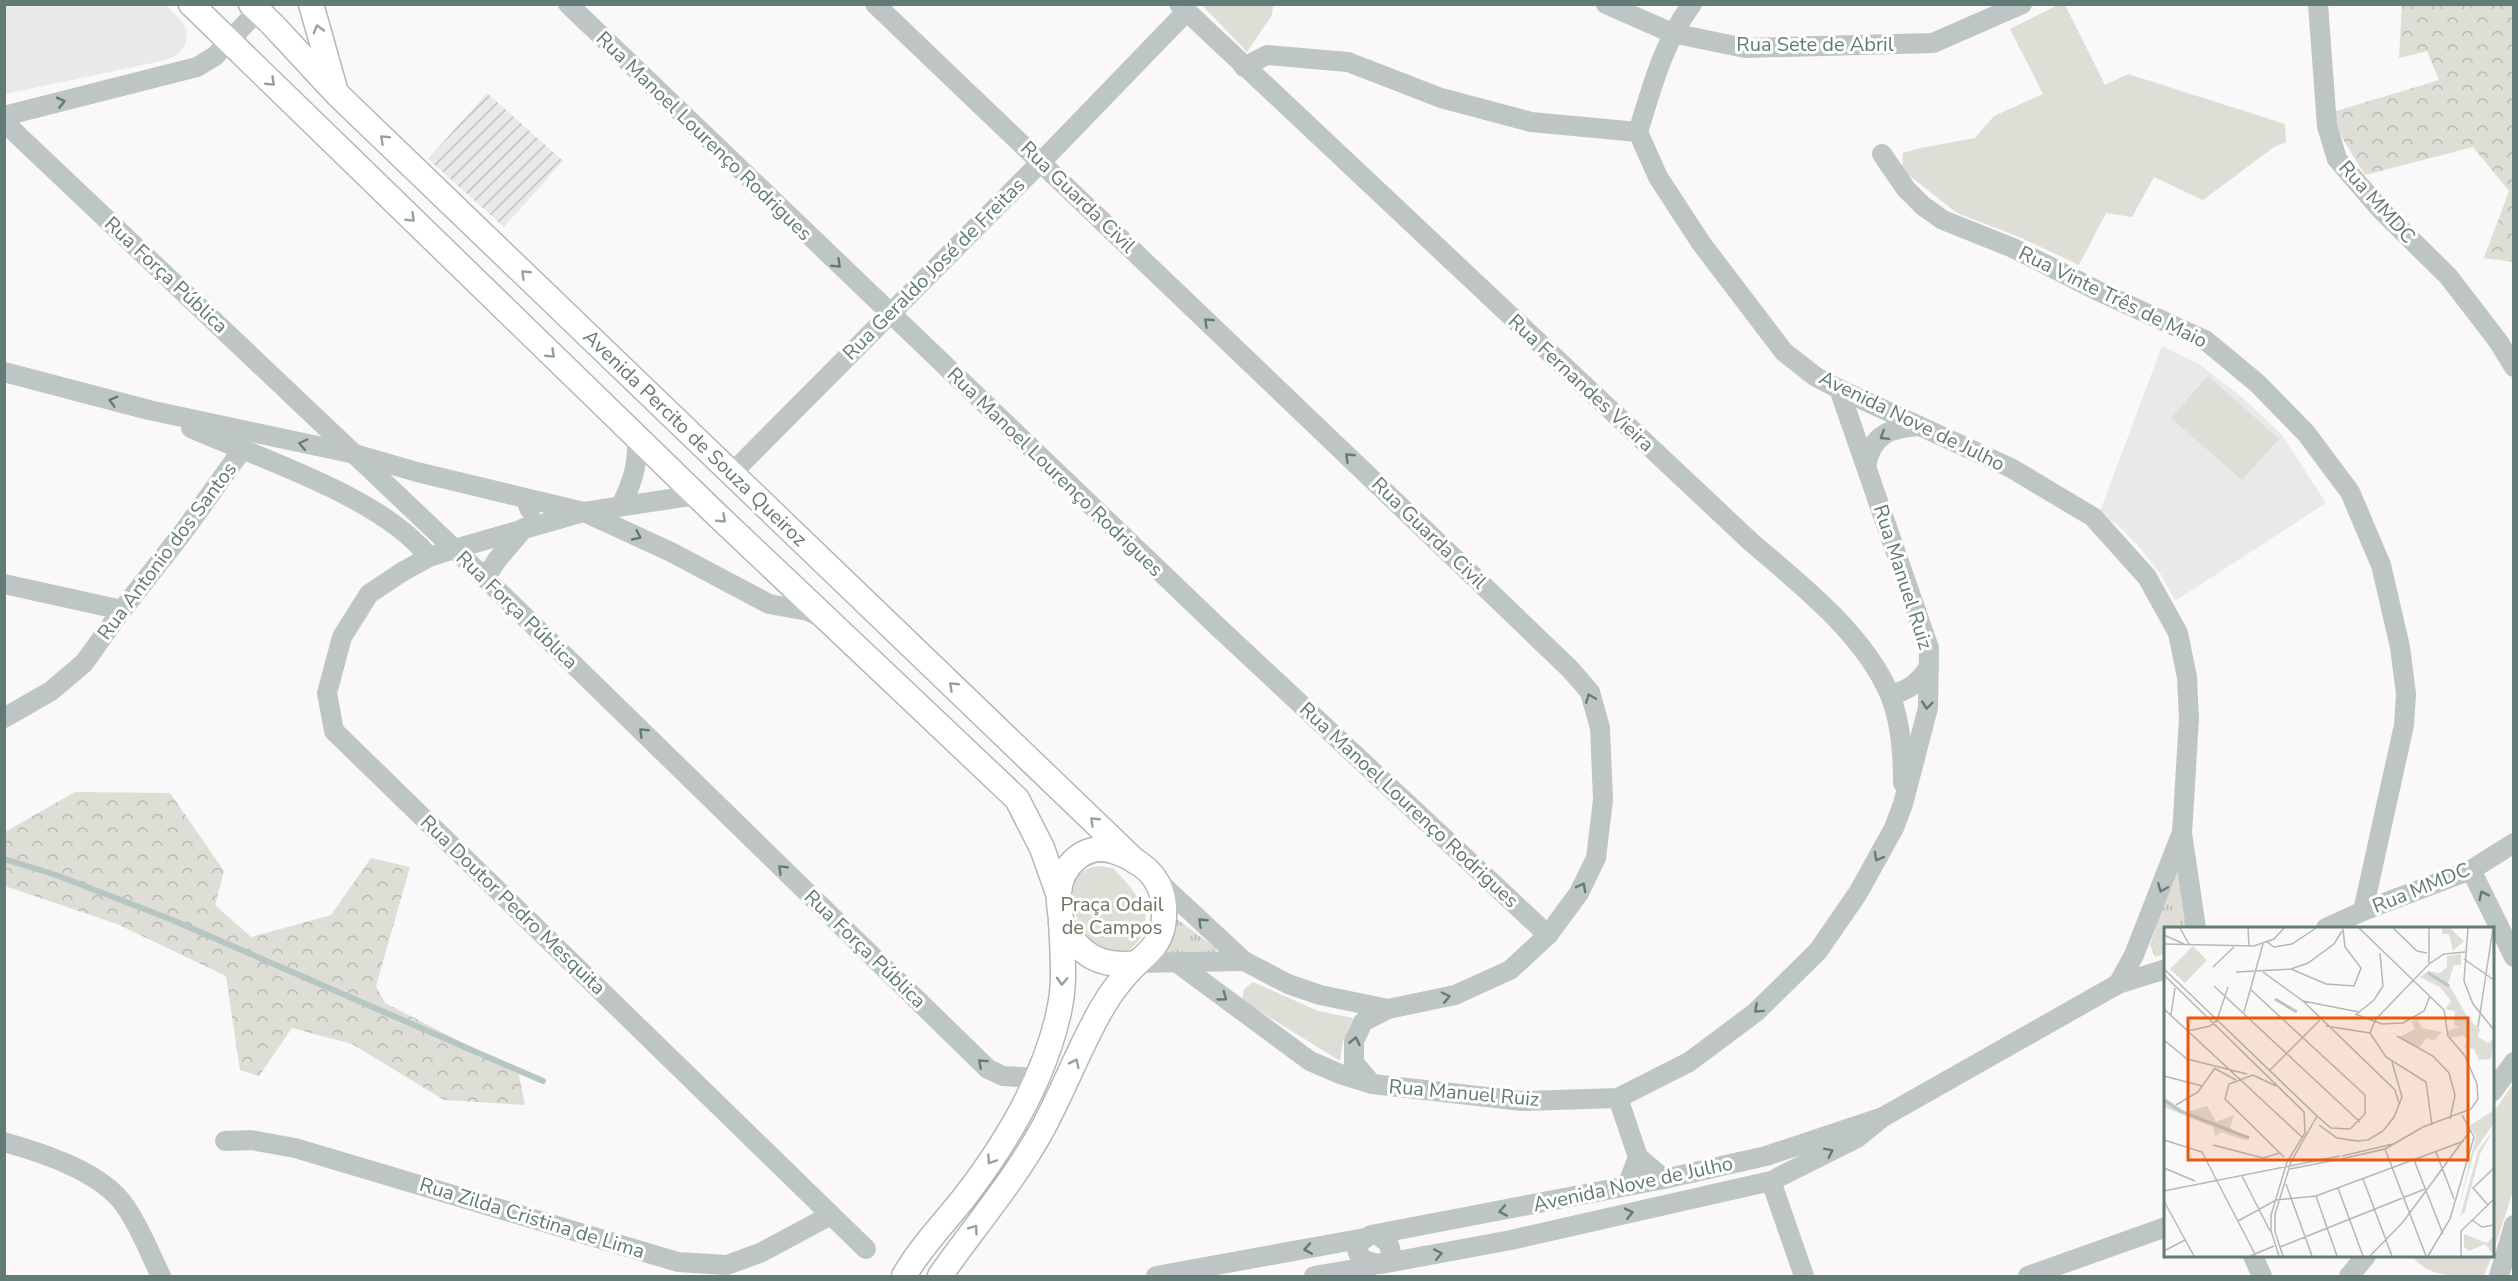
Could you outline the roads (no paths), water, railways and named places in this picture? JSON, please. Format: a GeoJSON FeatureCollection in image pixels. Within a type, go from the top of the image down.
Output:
{"type":"FeatureCollection","features":[{"type":"Feature","properties":{"kind":"main road","name":"Avenida Percito de Souza Queiroz"},"geometry":{"type":"LineString","coordinates":[[191,4],[697,495],[1017,799],[1042,848],[1058,892]]}},
{"type":"Feature","properties":{"kind":"main road"},"geometry":{"type":"LineString","coordinates":[[311,4],[337,94]]}},
{"type":"Feature","properties":{"kind":"main road","name":"Avenida Percito de Souza Queiroz"},"geometry":{"type":"LineString","coordinates":[[258,7],[337,94],[1136,862]]}},
{"type":"Feature","properties":{"kind":"main road"},"geometry":{"type":"LineString","coordinates":[[904,1276],[971,1189],[1013,1127],[1037,1078],[1054,1032],[1061,1002],[1063,979],[1058,892],[1064,873],[1070,864],[1089,851],[1111,850],[1136,862],[1160,883],[1165,901],[1163,929],[1150,953],[1137,963],[1102,1007],[1043,1128],[1017,1171],[940,1276]]}},
{"type":"Feature","properties":{"kind":"main road"},"geometry":{"type":"LineString","coordinates":[[1061,923],[1070,939],[1092,957],[1114,965],[1137,963]]}},
{"type":"Feature","properties":{"kind":"street","name":"Rua Manoel Lourenço Rodrigues"},"geometry":{"type":"LineString","coordinates":[[568,4],[889,314],[1548,935]]}},
{"type":"Feature","properties":{"kind":"street","name":"Rua Guarda Civil"},"geometry":{"type":"LineString","coordinates":[[875,4],[1553,653],[1590,692],[1600,728],[1603,800],[1596,858],[1579,893],[1548,935],[1510,970],[1455,995],[1388,1009],[1363,1022],[1354,1041],[1354,1063],[1372,1084]]}},
{"type":"Feature","properties":{"kind":"street","name":"Rua Sete de Abril"},"geometry":{"type":"LineString","coordinates":[[1606,4],[1672,33],[1745,48],[1933,43],[2022,4]]}},
{"type":"Feature","properties":{"kind":"street"},"geometry":{"type":"LineString","coordinates":[[1244,67],[1267,55],[1348,62],[1441,98],[1531,122],[1638,132],[1662,55],[1672,33],[1692,4]]}},
{"type":"Feature","properties":{"kind":"street","name":"Rua MMDC"},"geometry":{"type":"LineString","coordinates":[[2318,4],[2327,126],[2337,159],[2380,210],[2448,276],[2498,341],[2514,367]]}},
{"type":"Feature","properties":{"kind":"street","name":"Avenida Percito de Souza Queiroz"},"geometry":{"type":"LineString","coordinates":[[229,41],[258,7]]}},
{"type":"Feature","properties":{"kind":"street","name":"Rua Geraldo José de Freitas"},"geometry":{"type":"LineString","coordinates":[[732,473],[1041,162],[1182,8]]}},
{"type":"Feature","properties":{"kind":"street","name":"Rua Fernandes Vieira"},"geometry":{"type":"LineString","coordinates":[[1182,8],[1751,542],[1805,588],[1861,646],[1890,694],[1903,756],[1903,804]]}},
{"type":"Feature","properties":{"kind":"street"},"geometry":{"type":"LineString","coordinates":[[4,116],[197,68],[215,56],[229,41]]}},
{"type":"Feature","properties":{"kind":"street","name":"Rua Força Pública"},"geometry":{"type":"LineString","coordinates":[[4,122],[485,578],[988,1069],[1004,1076],[1037,1078]]}},
{"type":"Feature","properties":{"kind":"street","name":"Avenida Nove de Julho"},"geometry":{"type":"LineString","coordinates":[[1638,132],[1658,177],[1701,243],[1784,352],[1816,377],[2011,468],[2093,517],[2147,577],[2178,633],[2187,677],[2189,719],[2182,833],[2196,927]]}},
{"type":"Feature","properties":{"kind":"street","name":"Rua Vinte Três de Maio"},"geometry":{"type":"LineString","coordinates":[[1882,154],[1906,189],[1923,206],[1943,220],[2013,248],[2100,292],[2205,340],[2257,383],[2306,433],[2349,492],[2381,565],[2400,647],[2406,694],[2404,725],[2363,911]]}},
{"type":"Feature","properties":{"kind":"street"},"geometry":{"type":"LineString","coordinates":[[4,372],[149,410],[355,454],[584,512],[671,552],[770,604],[808,611],[829,620]]}},
{"type":"Feature","properties":{"kind":"street","name":"Rua Manuel Ruiz"},"geometry":{"type":"LineString","coordinates":[[1176,962],[1310,1061],[1340,1074],[1372,1084],[1522,1101],[1618,1098],[1689,1062],[1756,1012],[1818,951],[1858,893],[1894,828],[1903,804],[1928,708],[1929,648],[1923,626],[1839,389]]}},
{"type":"Feature","properties":{"kind":"street"},"geometry":{"type":"LineString","coordinates":[[149,410],[242,450]]}},
{"type":"Feature","properties":{"kind":"street"},"geometry":{"type":"LineString","coordinates":[[1866,465],[1874,443],[1883,435],[1898,428],[1919,426]]}},
{"type":"Feature","properties":{"kind":"street"},"geometry":{"type":"LineString","coordinates":[[621,506],[634,475],[637,459],[636,435]]}},
{"type":"Feature","properties":{"kind":"street","name":"Rua Antonio dos Santos"},"geometry":{"type":"LineString","coordinates":[[4,718],[51,691],[84,663],[242,450],[328,486],[396,525],[429,557]]}},
{"type":"Feature","properties":{"kind":"street"},"geometry":{"type":"LineString","coordinates":[[454,549],[584,512],[697,495]]}},
{"type":"Feature","properties":{"kind":"street"},"geometry":{"type":"LineString","coordinates":[[485,578],[497,560],[528,527],[525,498]]}},
{"type":"Feature","properties":{"kind":"street","name":"Rua Doutor Pedro Mesquita"},"geometry":{"type":"LineString","coordinates":[[454,549],[429,557],[369,594],[342,637],[327,693],[334,731],[866,1249]]}},
{"type":"Feature","properties":{"kind":"street"},"geometry":{"type":"LineString","coordinates":[[4,584],[122,610]]}},
{"type":"Feature","properties":{"kind":"street"},"geometry":{"type":"LineString","coordinates":[[1890,694],[1899,693],[1911,687],[1929,668]]}},
{"type":"Feature","properties":{"kind":"street","name":"Avenida Nove de Julho"},"geometry":{"type":"LineString","coordinates":[[2118,984],[2134,954],[2182,833]]}},
{"type":"Feature","properties":{"kind":"street","name":"Rua MMDC"},"geometry":{"type":"LineString","coordinates":[[2328,927],[2363,911],[2471,870],[2514,843]]}},
{"type":"Feature","properties":{"kind":"street"},"geometry":{"type":"LineString","coordinates":[[2471,870],[2514,957]]}},
{"type":"Feature","properties":{"kind":"street"},"geometry":{"type":"LineString","coordinates":[[1160,883],[1244,961],[1288,984],[1320,995],[1388,1009]]}},
{"type":"Feature","properties":{"kind":"street"},"geometry":{"type":"LineString","coordinates":[[1137,963],[1244,961]]}},
{"type":"Feature","properties":{"kind":"street","name":"Avenida Nove de Julho"},"geometry":{"type":"LineString","coordinates":[[1314,1276],[1511,1240],[1774,1179],[1857,1138],[1883,1117],[2118,984],[2164,970]]}},
{"type":"Feature","properties":{"kind":"street"},"geometry":{"type":"LineString","coordinates":[[2494,1091],[2514,1062]]}},
{"type":"Feature","properties":{"kind":"street"},"geometry":{"type":"LineString","coordinates":[[1618,1098],[1638,1156],[1664,1179]]}},
{"type":"Feature","properties":{"kind":"street","name":"Avenida Nove de Julho"},"geometry":{"type":"LineString","coordinates":[[1156,1276],[1664,1179],[1766,1155],[1883,1117]]}},
{"type":"Feature","properties":{"kind":"street","name":"Rua Zilda Cristina de Lima"},"geometry":{"type":"LineString","coordinates":[[225,1141],[251,1140],[295,1148],[678,1262],[727,1265],[762,1252],[831,1215]]}},
{"type":"Feature","properties":{"kind":"street"},"geometry":{"type":"LineString","coordinates":[[4,1142],[38,1151],[107,1185],[125,1206],[161,1276]]}},
{"type":"Feature","properties":{"kind":"street"},"geometry":{"type":"LineString","coordinates":[[1766,1155],[1779,1160],[1781,1173],[1774,1179],[1804,1276]]}},
{"type":"Feature","properties":{"kind":"street"},"geometry":{"type":"LineString","coordinates":[[1627,1186],[1638,1156]]}},
{"type":"Feature","properties":{"kind":"street"},"geometry":{"type":"LineString","coordinates":[[2499,1276],[2514,1225]]}},
{"type":"Feature","properties":{"kind":"street"},"geometry":{"type":"LineString","coordinates":[[2031,1276],[2164,1228]]}},
{"type":"Feature","properties":{"kind":"street"},"geometry":{"type":"LineString","coordinates":[[1372,1236],[1360,1244],[1360,1257],[1376,1265]]}},
{"type":"Feature","properties":{"kind":"street"},"geometry":{"type":"LineString","coordinates":[[2253,1257],[2262,1276]]}},
{"type":"Feature","properties":{"kind":"street"},"geometry":{"type":"LineString","coordinates":[[2349,1276],[2365,1257]]}},
{"type":"Feature","properties":{"kind":"waterway"},"geometry":{"type":"LineString","coordinates":[[4,859],[56,875],[170,919],[543,1081]]}},
{"type":"Feature","properties":{"kind":"park label","name":"Praça Odail de Campos"},"geometry":{"type":"Point","coordinates":[1112,916]}}]}
